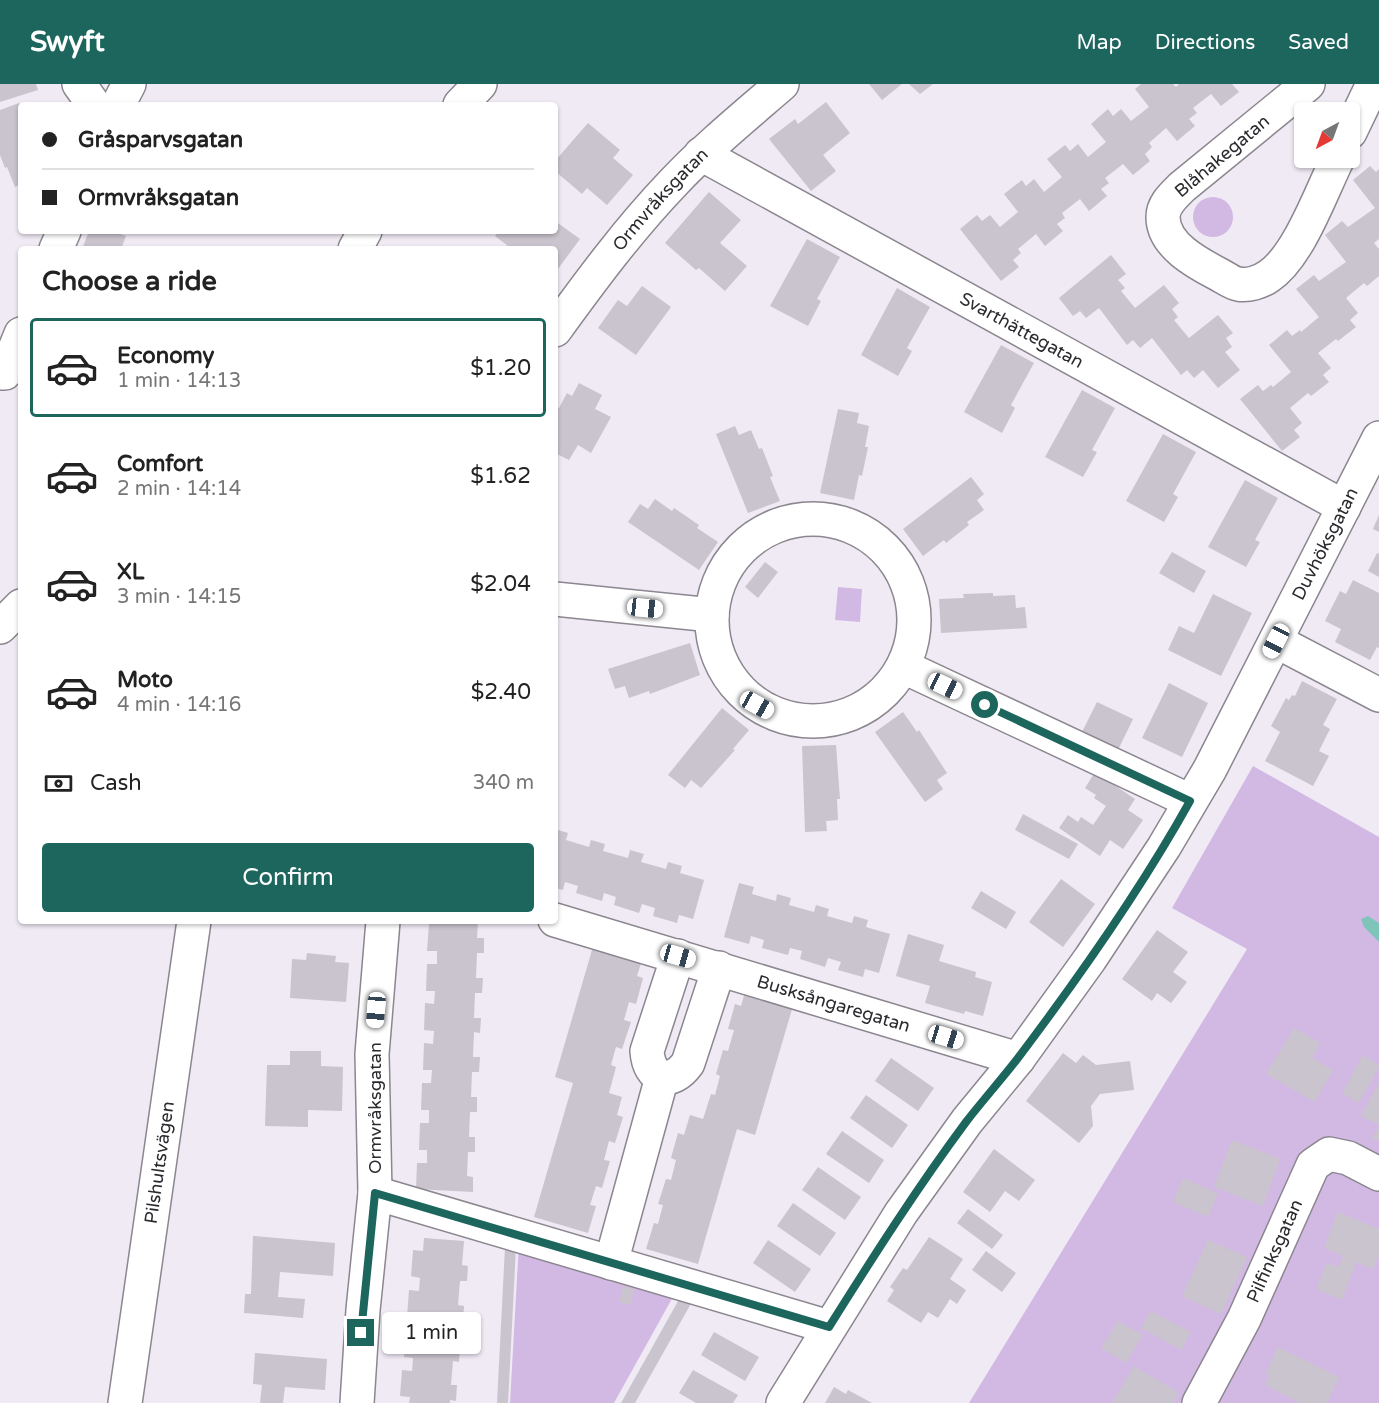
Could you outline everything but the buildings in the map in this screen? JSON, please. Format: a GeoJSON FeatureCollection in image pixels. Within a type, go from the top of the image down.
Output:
{"type":"FeatureCollection","features":[{"type":"Feature","properties":{"kind":"street"},"geometry":{"type":"LineString","coordinates":[[79,84],[92,102]]}},
{"type":"Feature","properties":{"kind":"street"},"geometry":{"type":"LineString","coordinates":[[120,102],[129,84]]}},
{"type":"Feature","properties":{"kind":"street"},"geometry":{"type":"LineString","coordinates":[[463,102],[480,84]]}},
{"type":"Feature","properties":{"kind":"street","name":"Ormvråksgatan"},"geometry":{"type":"LineString","coordinates":[[558,326],[616,247],[672,184],[701,154],[782,84]]}},
{"type":"Feature","properties":{"kind":"street","name":"Blåhakegatan"},"geometry":{"type":"LineString","coordinates":[[1308,84],[1182,187],[1168,201],[1162,215],[1164,226],[1173,242],[1192,260],[1237,284],[1251,284],[1269,277],[1286,259],[1300,238],[1333,168]]}},
{"type":"Feature","properties":{"kind":"street"},"geometry":{"type":"LineString","coordinates":[[1360,111],[1373,84]]}},
{"type":"Feature","properties":{"kind":"street","name":"Svarthättegatan"},"geometry":{"type":"LineString","coordinates":[[701,154],[1344,507]]}},
{"type":"Feature","properties":{"kind":"street"},"geometry":{"type":"LineString","coordinates":[[0,373],[5,373],[18,341]]}},
{"type":"Feature","properties":{"kind":"street","name":"Duvhöksgatan"},"geometry":{"type":"LineString","coordinates":[[783,1403],[901,1213],[967,1121],[1018,1059],[1090,959],[1164,847],[1210,769],[1379,438]]}},
{"type":"Feature","properties":{"kind":"street"},"geometry":{"type":"LineString","coordinates":[[808,518],[850,525],[869,535],[885,548],[899,565],[909,584],[914,604],[915,626],[912,647],[904,667],[890,688],[870,705],[839,718],[823,721],[797,720],[772,713],[757,705],[732,681],[716,650],[712,633],[712,615],[715,594],[734,556],[749,541],[767,529],[808,518]]}},
{"type":"Feature","properties":{"kind":"street"},"geometry":{"type":"LineString","coordinates":[[558,599],[712,615]]}},
{"type":"Feature","properties":{"kind":"street"},"geometry":{"type":"LineString","coordinates":[[0,627],[18,609]]}},
{"type":"Feature","properties":{"kind":"street"},"geometry":{"type":"LineString","coordinates":[[1276,641],[1379,695]]}},
{"type":"Feature","properties":{"kind":"street"},"geometry":{"type":"LineString","coordinates":[[904,667],[1190,801]]}},
{"type":"Feature","properties":{"kind":"street","name":"Busksångaregatan"},"geometry":{"type":"LineString","coordinates":[[558,921],[1018,1059]]}},
{"type":"Feature","properties":{"kind":"street","name":"Pilshultsvägen"},"geometry":{"type":"LineString","coordinates":[[125,1403],[194,924]]}},
{"type":"Feature","properties":{"kind":"street","name":"Ormvråksgatan"},"geometry":{"type":"LineString","coordinates":[[357,1403],[363,1310],[375,1193],[372,1054],[383,924]]}},
{"type":"Feature","properties":{"kind":"street"},"geometry":{"type":"LineString","coordinates":[[678,956],[647,1051],[648,1061],[657,1076],[677,1075],[688,1063],[719,968]]}},
{"type":"Feature","properties":{"kind":"street"},"geometry":{"type":"LineString","coordinates":[[611,1263],[662,1077]]}},
{"type":"Feature","properties":{"kind":"street","name":"Pilfinksgatan"},"geometry":{"type":"LineString","coordinates":[[1199,1403],[1244,1319],[1313,1165],[1329,1154],[1348,1158],[1379,1174]]}},
{"type":"Feature","properties":{"kind":"street"},"geometry":{"type":"LineString","coordinates":[[375,1193],[829,1327]]}},
{"type":"Feature","properties":{"kind":"shaded area"},"geometry":{"type":"Polygon","coordinates":[[[1213,197],[1221,198],[1227,203],[1232,209],[1232,225],[1227,231],[1221,236],[1213,237],[1205,236],[1199,231],[1194,225],[1193,217],[1194,209],[1199,203],[1205,198],[1213,197]]]}},
{"type":"Feature","properties":{"kind":"shaded area"},"geometry":{"type":"Polygon","coordinates":[[[838,587],[862,589],[860,622],[835,620],[838,587]]]}},
{"type":"Feature","properties":{"kind":"shaded area"},"geometry":{"type":"Polygon","coordinates":[[[1253,766],[1379,837],[1379,1403],[969,1403],[1247,949],[1172,908],[1253,766]]]}},
{"type":"Feature","properties":{"kind":"shaded area"},"geometry":{"type":"Polygon","coordinates":[[[1368,916],[1379,923],[1379,942],[1364,927],[1361,919],[1368,916]]]}},
{"type":"Feature","properties":{"kind":"shaded area"},"geometry":{"type":"Polygon","coordinates":[[[519,1242],[674,1295],[614,1403],[510,1403],[519,1242]]]}},
{"type":"Feature","properties":{"kind":"route"},"geometry":{"type":"LineString","coordinates":[[361,1333],[375,1193],[829,1327],[901,1213],[967,1121],[1018,1059],[1090,959],[1164,847],[1190,801],[985,705]]}}]}
